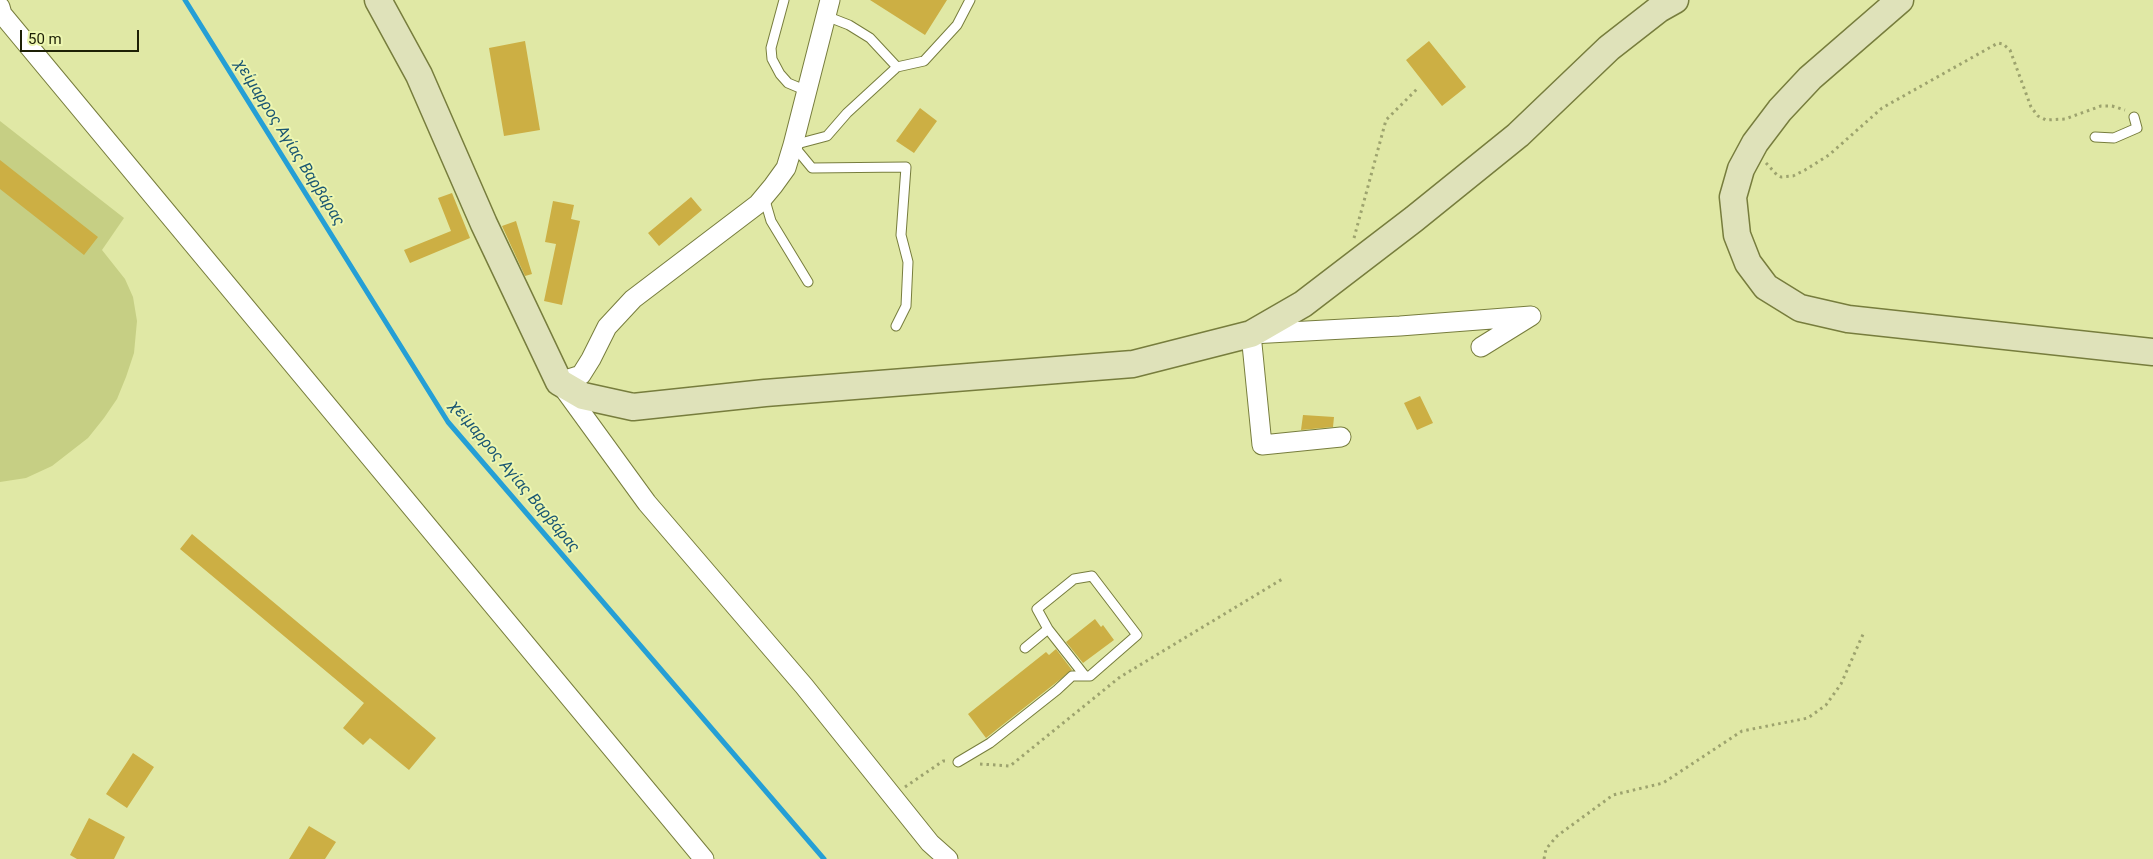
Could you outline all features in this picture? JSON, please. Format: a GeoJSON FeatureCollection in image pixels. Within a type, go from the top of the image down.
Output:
{"type":"FeatureCollection","features":[{"type":"Feature","properties":{"kind":"street"},"geometry":{"type":"LineString","coordinates":[[378,0],[420,75],[484,224],[558,382],[647,503],[804,686],[930,843],[948,859]]}},
{"type":"Feature","properties":{"kind":"street"},"geometry":{"type":"LineString","coordinates":[[1251,334],[1303,304],[1518,136],[1608,48],[1658,9],[1675,0]]}},
{"type":"Feature","properties":{"kind":"street"},"geometry":{"type":"LineString","coordinates":[[1900,0],[1810,78],[1780,110],[1754,143],[1741,169],[1733,197],[1737,235],[1748,262],[1766,287],[1800,308],[1848,319],[2153,352]]}},
{"type":"Feature","properties":{"kind":"street"},"geometry":{"type":"LineString","coordinates":[[0,7],[2,14],[704,859]]}},
{"type":"Feature","properties":{"kind":"street"},"geometry":{"type":"LineString","coordinates":[[558,382],[581,375],[592,359],[607,327],[633,299],[758,204],[786,168],[828,8]]}},
{"type":"Feature","properties":{"kind":"street"},"geometry":{"type":"LineString","coordinates":[[558,382],[583,396],[633,407],[765,393],[1133,364],[1251,334],[1400,326],[1530,316],[1481,346]]}},
{"type":"Feature","properties":{"kind":"street"},"geometry":{"type":"LineString","coordinates":[[1251,334],[1262,444],[1341,437]]}},
{"type":"Feature","properties":{"kind":"lane"},"geometry":{"type":"LineString","coordinates":[[784,0],[771,48],[772,59],[780,74],[788,83],[807,91]]}},
{"type":"Feature","properties":{"kind":"lane"},"geometry":{"type":"LineString","coordinates":[[896,326],[906,306],[908,262],[901,235],[906,167],[812,168],[793,145],[826,136],[846,113],[897,67],[924,61],[956,25],[970,0]]}},
{"type":"Feature","properties":{"kind":"lane"},"geometry":{"type":"LineString","coordinates":[[828,8],[849,25],[870,38],[897,67]]}},
{"type":"Feature","properties":{"kind":"lane"},"geometry":{"type":"LineString","coordinates":[[2095,137],[2114,138],[2137,128],[2134,117]]}},
{"type":"Feature","properties":{"kind":"lane"},"geometry":{"type":"LineString","coordinates":[[764,197],[771,221],[808,282]]}},
{"type":"Feature","properties":{"kind":"lane"},"geometry":{"type":"LineString","coordinates":[[958,762],[990,743],[1072,676],[1085,676],[1090,676],[1136,635],[1092,576],[1074,579],[1037,609],[1048,629],[1085,676]]}},
{"type":"Feature","properties":{"kind":"lane"},"geometry":{"type":"LineString","coordinates":[[1025,648],[1048,629]]}},
{"type":"Feature","properties":{"kind":"path"},"geometry":{"type":"LineString","coordinates":[[1754,143],[1763,160],[1777,175],[1781,177],[1793,176],[1829,155],[1882,108],[1998,43],[2003,44],[2010,50],[2031,107],[2038,116],[2046,120],[2065,119],[2092,108],[2112,106],[2125,109],[2134,117]]}},
{"type":"Feature","properties":{"kind":"path"},"geometry":{"type":"LineString","coordinates":[[1345,272],[1386,120],[1417,89]]}},
{"type":"Feature","properties":{"kind":"path"},"geometry":{"type":"LineString","coordinates":[[892,796],[944,761],[1010,766],[1120,677],[1284,578]]}},
{"type":"Feature","properties":{"kind":"path"},"geometry":{"type":"LineString","coordinates":[[1544,859],[1546,849],[1556,836],[1612,795],[1663,782],[1742,731],[1808,718],[1826,705],[1841,684],[1864,632]]}},
{"type":"Feature","properties":{"kind":"green space"},"geometry":{"type":"Polygon","coordinates":[[[0,121],[124,218],[102,250],[125,279],[133,297],[137,321],[134,353],[117,399],[88,438],[52,466],[26,478],[0,482],[0,121]]]}},
{"type":"Feature","properties":{"kind":"building"},"geometry":{"type":"Polygon","coordinates":[[[870,0],[947,0],[925,35],[870,0]]]}},
{"type":"Feature","properties":{"kind":"building"},"geometry":{"type":"Polygon","coordinates":[[[525,41],[540,130],[504,136],[489,48],[525,41]]]}},
{"type":"Feature","properties":{"kind":"building"},"geometry":{"type":"Polygon","coordinates":[[[1429,41],[1466,87],[1442,106],[1406,60],[1429,41]]]}},
{"type":"Feature","properties":{"kind":"building"},"geometry":{"type":"Polygon","coordinates":[[[920,108],[937,121],[914,153],[896,141],[920,108]]]}},
{"type":"Feature","properties":{"kind":"building"},"geometry":{"type":"Polygon","coordinates":[[[0,160],[98,237],[84,255],[0,189],[0,160]]]}},
{"type":"Feature","properties":{"kind":"building"},"geometry":{"type":"Polygon","coordinates":[[[452,193],[470,238],[410,263],[404,250],[451,231],[438,198],[452,193]]]}},
{"type":"Feature","properties":{"kind":"building"},"geometry":{"type":"Polygon","coordinates":[[[691,197],[702,210],[659,246],[648,233],[691,197]]]}},
{"type":"Feature","properties":{"kind":"building"},"geometry":{"type":"Polygon","coordinates":[[[553,201],[574,205],[571,219],[580,221],[562,305],[544,301],[556,244],[545,242],[553,201]]]}},
{"type":"Feature","properties":{"kind":"building"},"geometry":{"type":"Polygon","coordinates":[[[516,221],[532,274],[525,276],[502,226],[516,221]]]}},
{"type":"Feature","properties":{"kind":"building"},"geometry":{"type":"Polygon","coordinates":[[[1420,396],[1433,423],[1417,430],[1404,403],[1420,396]]]}},
{"type":"Feature","properties":{"kind":"building"},"geometry":{"type":"Polygon","coordinates":[[[1303,415],[1334,417],[1333,427],[1301,430],[1303,415]]]}},
{"type":"Feature","properties":{"kind":"building"},"geometry":{"type":"Polygon","coordinates":[[[192,534],[436,738],[409,770],[370,738],[363,745],[343,728],[364,703],[180,549],[192,534]]]}},
{"type":"Feature","properties":{"kind":"building"},"geometry":{"type":"Polygon","coordinates":[[[1095,619],[1101,627],[1103,625],[1114,640],[1083,663],[1066,642],[1095,619]]]}},
{"type":"Feature","properties":{"kind":"building"},"geometry":{"type":"Polygon","coordinates":[[[1056,649],[1072,670],[986,738],[968,714],[1046,652],[1049,655],[1056,649]]]}},
{"type":"Feature","properties":{"kind":"building"},"geometry":{"type":"Polygon","coordinates":[[[133,753],[154,767],[127,808],[106,794],[133,753]]]}},
{"type":"Feature","properties":{"kind":"building"},"geometry":{"type":"Polygon","coordinates":[[[89,818],[125,837],[114,859],[77,859],[70,855],[89,818]]]}},
{"type":"Feature","properties":{"kind":"building"},"geometry":{"type":"Polygon","coordinates":[[[309,826],[336,842],[325,859],[289,859],[309,826]]]}},
{"type":"Feature","properties":{"kind":"waterway","name":"χείμαρρος Αγίας Βαρβάρας"},"geometry":{"type":"LineString","coordinates":[[185,0],[448,422],[824,859]]}}]}
